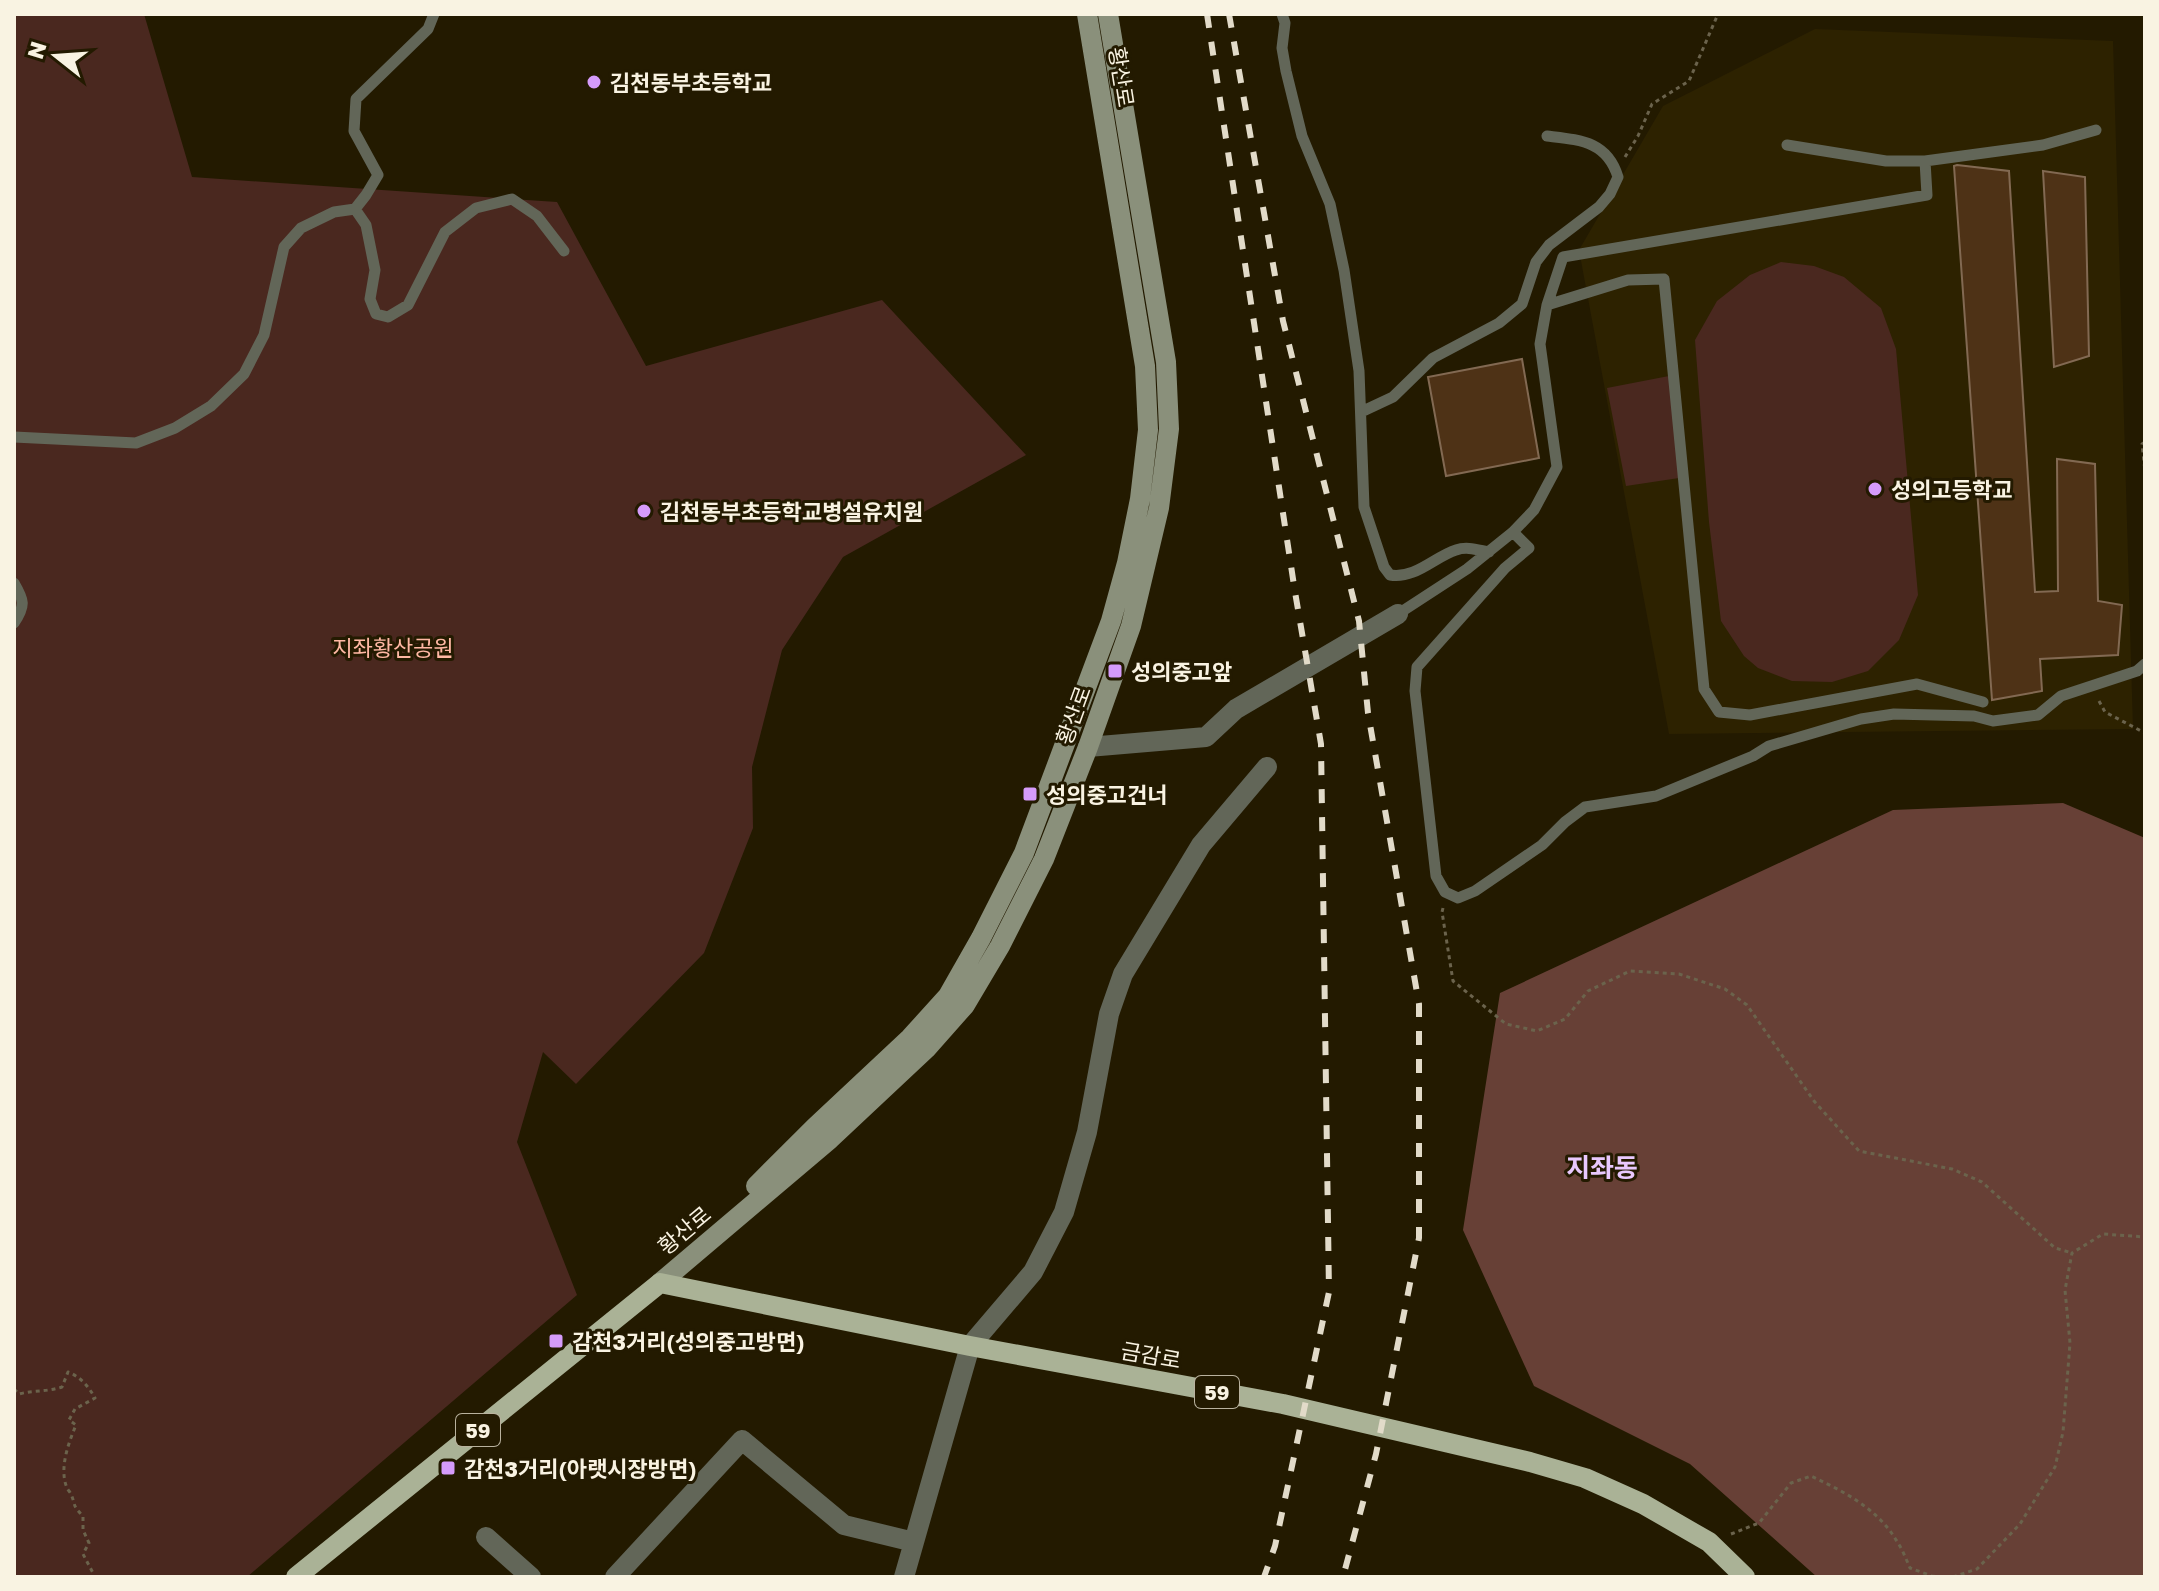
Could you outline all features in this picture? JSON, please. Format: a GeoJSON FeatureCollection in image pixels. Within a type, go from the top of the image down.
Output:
{"type":"FeatureCollection","features":[{"type":"Feature","properties":{"kind":"main road","name":"금감로"},"geometry":{"type":"LineString","coordinates":[[660,1283],[970,1346],[1283,1404],[1530,1462],[1585,1478],[1643,1504],[1709,1542],[1745,1577]]}},
{"type":"Feature","properties":{"kind":"main road","name":"황산로"},"geometry":{"type":"LineString","coordinates":[[296,1577],[660,1283]]}},
{"type":"Feature","properties":{"kind":"street","name":"황산로"},"geometry":{"type":"LineString","coordinates":[[660,1283],[815,1127],[910,1038],[948,996],[1024,853],[1111,621],[1140,499],[1148,430],[1145,366],[1087,14]]}},
{"type":"Feature","properties":{"kind":"street","name":"황산로"},"geometry":{"type":"LineString","coordinates":[[660,1283],[851,1120],[926,1049],[965,1005],[1000,946],[1044,859],[1131,626],[1159,508],[1169,429],[1166,362],[1108,14]]}},
{"type":"Feature","properties":{"kind":"street"},"geometry":{"type":"LineString","coordinates":[[1088,747],[1206,737],[1236,709],[1398,614]]}},
{"type":"Feature","properties":{"kind":"street"},"geometry":{"type":"LineString","coordinates":[[904,1577],[970,1346],[1033,1272],[1064,1212],[1087,1132],[1109,1014],[1123,974],[1201,845],[1267,767]]}},
{"type":"Feature","properties":{"kind":"street"},"geometry":{"type":"LineString","coordinates":[[615,1577],[742,1440],[844,1525],[914,1542]]}},
{"type":"Feature","properties":{"kind":"street"},"geometry":{"type":"LineString","coordinates":[[486,1537],[531,1577]]}},
{"type":"Feature","properties":{"kind":"lane"},"geometry":{"type":"LineString","coordinates":[[14,437],[136,443],[175,428],[211,406],[244,374],[264,335],[284,247],[301,228],[334,212],[355,209],[378,175],[354,131],[356,99],[428,29],[434,14]]}},
{"type":"Feature","properties":{"kind":"lane"},"geometry":{"type":"LineString","coordinates":[[1282,14],[1285,23],[1282,48],[1302,136],[1334,221],[1354,334],[1361,412],[1364,507],[1384,567],[1390,575],[1400,577],[1457,549],[1489,552]]}},
{"type":"Feature","properties":{"kind":"lane"},"geometry":{"type":"LineString","coordinates":[[1787,145],[1886,161],[1925,161],[2043,145],[2096,130]]}},
{"type":"Feature","properties":{"kind":"lane"},"geometry":{"type":"LineString","coordinates":[[1361,412],[1393,397],[1433,358],[1499,323],[1522,304],[1536,262],[1549,245],[1599,207],[1610,194],[1618,177],[1606,153],[1579,140],[1547,136]]}},
{"type":"Feature","properties":{"kind":"lane"},"geometry":{"type":"LineString","coordinates":[[1398,614],[1467,569],[1513,532],[1534,510],[1557,467],[1540,344],[1547,305],[1563,257],[1927,195],[1925,161]]}},
{"type":"Feature","properties":{"kind":"lane"},"geometry":{"type":"LineString","coordinates":[[355,209],[366,225],[375,270],[370,299],[376,314],[388,317],[408,305],[445,232],[476,208],[512,199],[537,216],[564,251]]}},
{"type":"Feature","properties":{"kind":"lane"},"geometry":{"type":"LineString","coordinates":[[1547,305],[1628,280],[1664,279],[1704,689],[1719,712],[1750,715],[1917,684],[1983,702]]}},
{"type":"Feature","properties":{"kind":"lane"},"geometry":{"type":"LineString","coordinates":[[1513,532],[1529,548],[1505,568],[1417,667],[1415,691],[1436,876],[1447,893],[1458,898],[1475,891],[1542,845],[1585,807],[1656,796],[1753,756],[1769,746],[1861,719],[1894,714],[1974,716],[1993,721],[2038,715],[2061,696],[2137,671],[2145,664]]}},
{"type":"Feature","properties":{"kind":"lane"},"geometry":{"type":"LineString","coordinates":[[14,583],[23,598],[21,612],[14,623]]}},
{"type":"Feature","properties":{"kind":"path"},"geometry":{"type":"LineString","coordinates":[[1618,177],[1622,161],[1638,136],[1652,104],[1689,81],[1718,14]]}},
{"type":"Feature","properties":{"kind":"path"},"geometry":{"type":"LineString","coordinates":[[2145,442],[2142,444],[2145,471]]}},
{"type":"Feature","properties":{"kind":"path"},"geometry":{"type":"LineString","coordinates":[[2091,687],[2105,712],[2145,733]]}},
{"type":"Feature","properties":{"kind":"path"},"geometry":{"type":"LineString","coordinates":[[1447,893],[1442,912],[1453,981],[1506,1024],[1537,1031],[1556,1024],[1565,1019],[1588,991],[1630,971],[1679,974],[1725,989],[1747,1005],[1814,1101],[1859,1151],[1952,1169],[1982,1182],[2055,1248],[2072,1253]]}},
{"type":"Feature","properties":{"kind":"path"},"geometry":{"type":"LineString","coordinates":[[1953,1577],[1977,1569],[2020,1524],[2055,1467],[2063,1432],[2068,1373],[2070,1343],[2065,1290],[2072,1253],[2103,1234],[2145,1237]]}},
{"type":"Feature","properties":{"kind":"path"},"geometry":{"type":"LineString","coordinates":[[14,1389],[19,1394],[33,1390],[47,1392],[62,1387],[68,1372],[78,1376],[95,1398],[75,1409],[69,1420],[76,1425],[64,1466],[73,1505],[83,1516],[83,1530],[89,1543],[83,1554],[92,1577]]}},
{"type":"Feature","properties":{"kind":"path"},"geometry":{"type":"LineString","coordinates":[[1709,1542],[1759,1523],[1791,1483],[1811,1476],[1844,1491],[1872,1512],[1895,1537],[1910,1568],[1942,1577]]}},
{"type":"Feature","properties":{"kind":"shaded area","name":"성의고등학교"},"geometry":{"type":"Polygon","coordinates":[[[1815,29],[2113,41],[2133,729],[1669,734],[1579,250],[1663,106],[1815,29]]]}},
{"type":"Feature","properties":{"kind":"shaded area"},"geometry":{"type":"Polygon","coordinates":[[[2063,803],[2145,838],[2145,1577],[1817,1577],[1690,1464],[1534,1386],[1463,1230],[1500,993],[1893,810],[2063,803]]]}},
{"type":"Feature","properties":{"kind":"green space","name":"지좌황산공원"},"geometry":{"type":"Polygon","coordinates":[[[14,14],[144,14],[192,177],[557,202],[646,366],[882,300],[1026,455],[843,557],[782,650],[752,767],[753,828],[704,953],[576,1084],[543,1052],[517,1142],[577,1295],[247,1577],[14,1577],[14,14]]]}},
{"type":"Feature","properties":{"kind":"green space"},"geometry":{"type":"Polygon","coordinates":[[[1781,262],[1814,266],[1844,277],[1881,308],[1896,349],[1918,595],[1899,640],[1868,671],[1832,682],[1792,681],[1758,668],[1744,656],[1721,621],[1709,522],[1695,340],[1717,301],[1750,275],[1781,262]]]}},
{"type":"Feature","properties":{"kind":"green space"},"geometry":{"type":"Polygon","coordinates":[[[1669,376],[1679,478],[1626,486],[1607,388],[1669,376]]]}},
{"type":"Feature","properties":{"kind":"building"},"geometry":{"type":"Polygon","coordinates":[[[1954,166],[2009,171],[2035,592],[2058,591],[2057,459],[2095,464],[2098,601],[2122,605],[2118,655],[2040,659],[2042,691],[1992,700],[1954,166]]]}},
{"type":"Feature","properties":{"kind":"building"},"geometry":{"type":"Polygon","coordinates":[[[2043,171],[2085,177],[2089,356],[2054,367],[2043,171]]]}},
{"type":"Feature","properties":{"kind":"building"},"geometry":{"type":"Polygon","coordinates":[[[1522,359],[1539,458],[1446,476],[1428,377],[1522,359]]]}},
{"type":"Feature","properties":{"kind":"railway"},"geometry":{"type":"LineString","coordinates":[[1207,14],[1321,744],[1329,1292],[1275,1546],[1264,1577]]}},
{"type":"Feature","properties":{"kind":"railway"},"geometry":{"type":"LineString","coordinates":[[1229,14],[1283,321],[1359,621],[1368,713],[1419,1004],[1419,1238],[1376,1454],[1343,1577]]}},
{"type":"Feature","properties":{"kind":"place","name":"김천동부초등학교"},"geometry":{"type":"Point","coordinates":[594,82]}},
{"type":"Feature","properties":{"kind":"place","name":"성의고등학교"},"geometry":{"type":"Point","coordinates":[1875,489]}},
{"type":"Feature","properties":{"kind":"place","name":"김천동부초등학교병설유치원"},"geometry":{"type":"Point","coordinates":[644,511]}},
{"type":"Feature","properties":{"kind":"place","name":"성의중고앞"},"geometry":{"type":"Point","coordinates":[1115,671]}},
{"type":"Feature","properties":{"kind":"place","name":"성의중고건너"},"geometry":{"type":"Point","coordinates":[1030,794]}},
{"type":"Feature","properties":{"kind":"place","name":"감천3거리(성의중고방면)"},"geometry":{"type":"Point","coordinates":[556,1341]}},
{"type":"Feature","properties":{"kind":"place","name":"감천3거리(아랫시장방면)"},"geometry":{"type":"Point","coordinates":[448,1468]}},
{"type":"Feature","properties":{"kind":"district","name":"지좌동"},"geometry":{"type":"Point","coordinates":[1602,1167]}}]}
